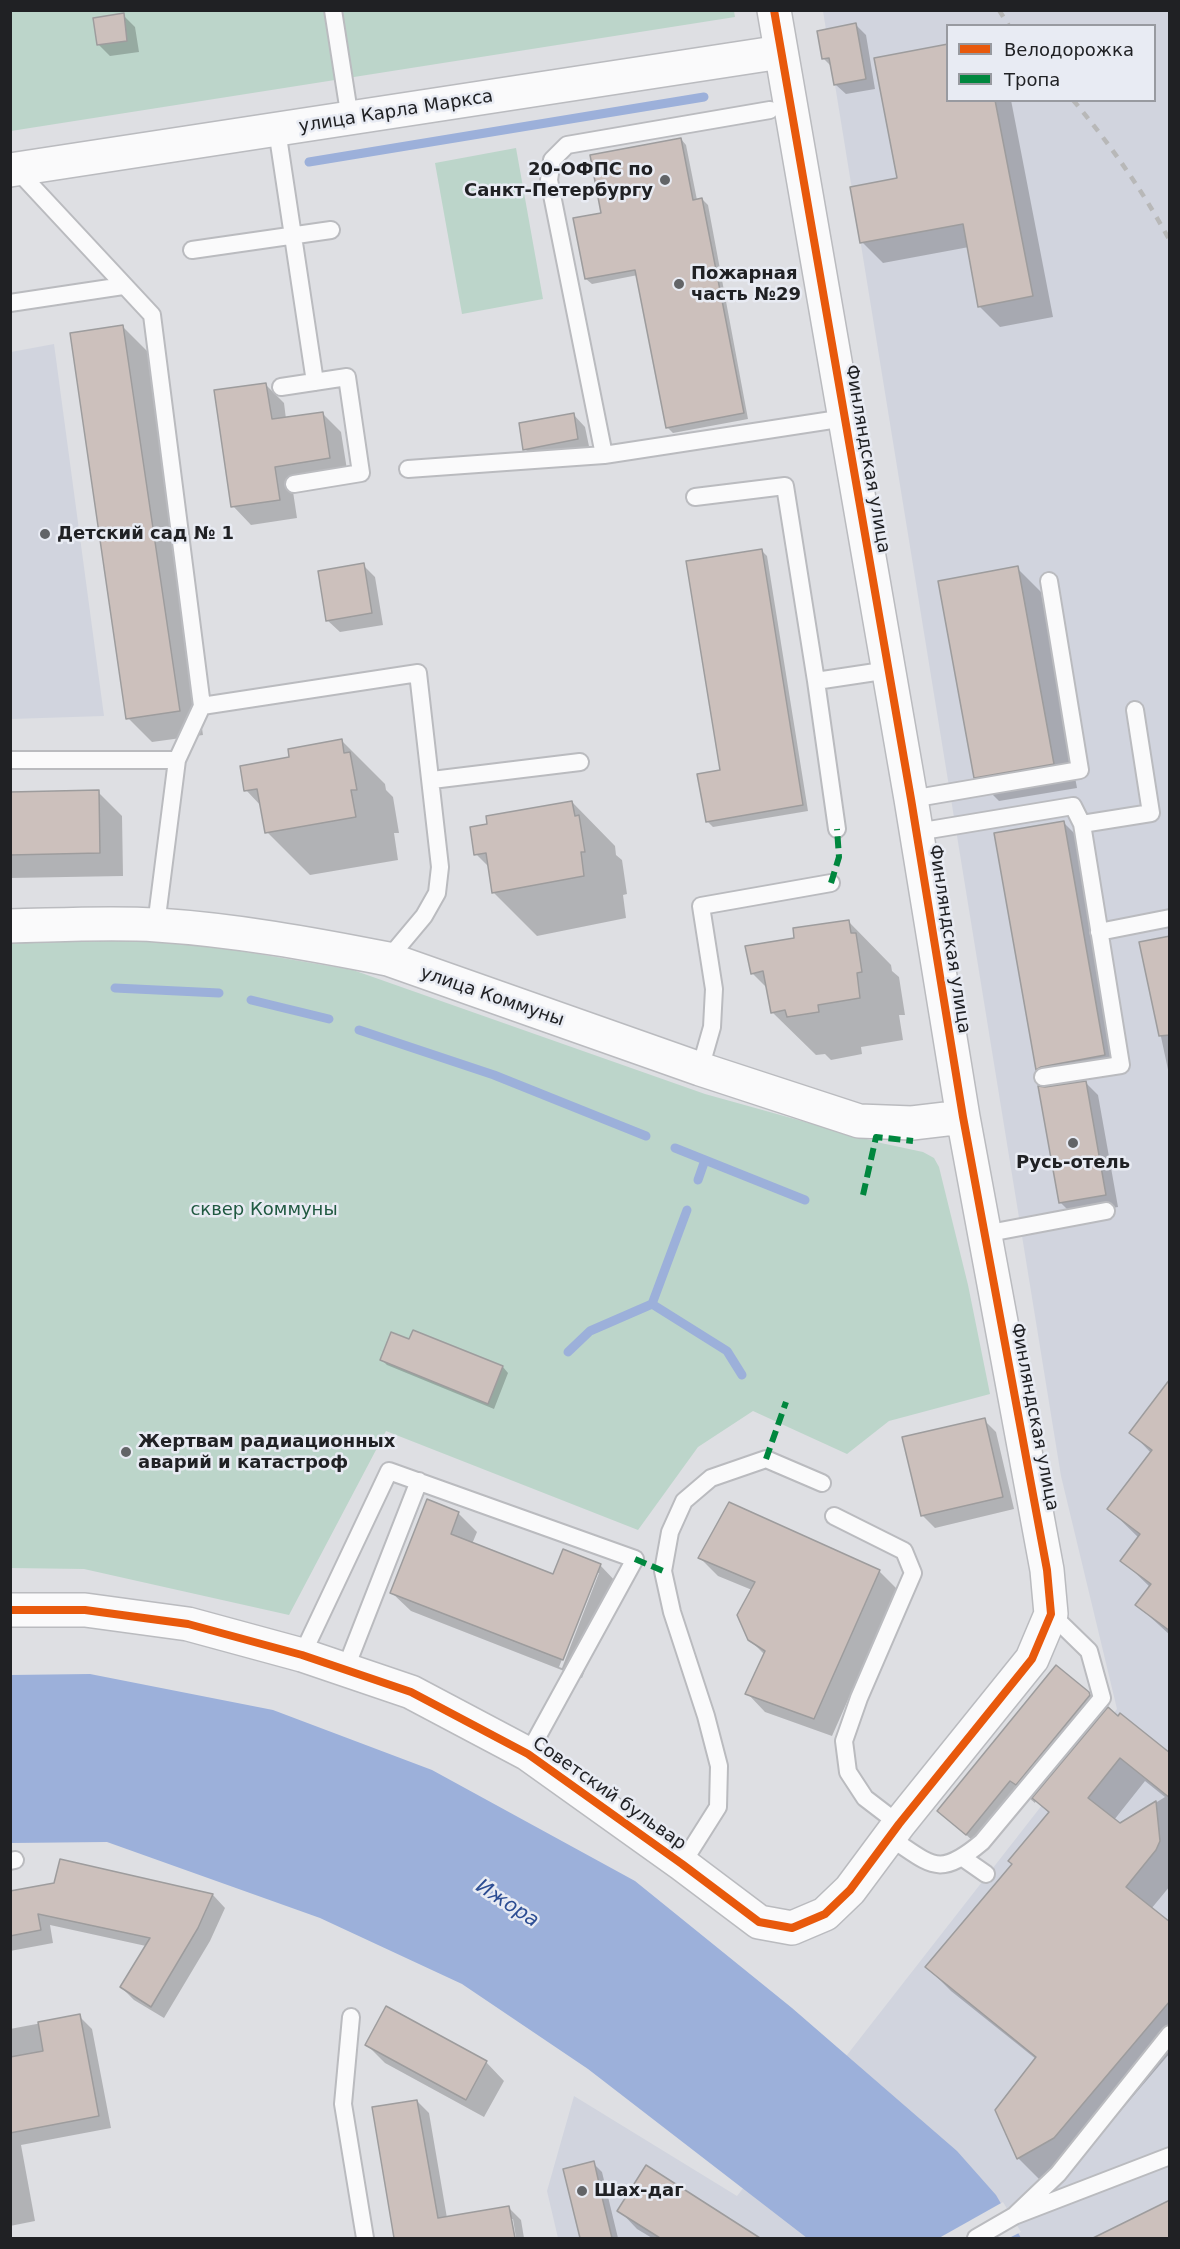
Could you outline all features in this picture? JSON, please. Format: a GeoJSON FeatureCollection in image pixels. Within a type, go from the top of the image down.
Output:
{"type":"FeatureCollection","features":[{"type":"Feature","properties":{"kind":"street","name":"Финляндская улица"},"geometry":{"type":"LineString","coordinates":[[774,10],[917,832],[963,1117],[1047,1570],[1051,1614],[1032,1659],[894,1831]]}},
{"type":"Feature","properties":{"kind":"street","name":"улица Карла Маркса"},"geometry":{"type":"LineString","coordinates":[[14,170],[781,52]]}},
{"type":"Feature","properties":{"kind":"street","name":"улица Коммуны"},"geometry":{"type":"LineString","coordinates":[[10,926],[156,925],[234,933],[336,948],[388,959],[700,1069],[859,1121],[912,1123],[963,1117]]}},
{"type":"Feature","properties":{"kind":"street","name":"Советский бульвар"},"geometry":{"type":"LineString","coordinates":[[10,1610],[85,1610],[188,1624],[302,1655],[411,1692],[528,1754],[759,1922],[792,1928],[825,1914],[850,1890],[894,1831]]}},
{"type":"Feature","properties":{"kind":"lane"},"geometry":{"type":"LineString","coordinates":[[333,10],[350,119]]}},
{"type":"Feature","properties":{"kind":"lane"},"geometry":{"type":"LineString","coordinates":[[604,455],[549,180],[552,160],[567,146],[770,110]]}},
{"type":"Feature","properties":{"kind":"lane"},"geometry":{"type":"LineString","coordinates":[[277,130],[315,382]]}},
{"type":"Feature","properties":{"kind":"lane"},"geometry":{"type":"LineString","coordinates":[[14,170],[152,315],[202,706],[177,760],[156,925]]}},
{"type":"Feature","properties":{"kind":"lane"},"geometry":{"type":"LineString","coordinates":[[192,250],[331,230]]}},
{"type":"Feature","properties":{"kind":"lane"},"geometry":{"type":"LineString","coordinates":[[10,303],[123,286]]}},
{"type":"Feature","properties":{"kind":"lane"},"geometry":{"type":"LineString","coordinates":[[281,387],[348,377],[361,473],[294,484]]}},
{"type":"Feature","properties":{"kind":"lane"},"geometry":{"type":"LineString","coordinates":[[408,469],[604,455],[845,418]]}},
{"type":"Feature","properties":{"kind":"lane"},"geometry":{"type":"LineString","coordinates":[[695,497],[785,486],[837,829]]}},
{"type":"Feature","properties":{"kind":"lane"},"geometry":{"type":"LineString","coordinates":[[911,799],[1080,770],[1048,581]]}},
{"type":"Feature","properties":{"kind":"lane"},"geometry":{"type":"LineString","coordinates":[[816,681],[889,670]]}},
{"type":"Feature","properties":{"kind":"lane"},"geometry":{"type":"LineString","coordinates":[[202,706],[418,673],[432,780],[440,867],[437,893],[424,916],[388,959]]}},
{"type":"Feature","properties":{"kind":"lane"},"geometry":{"type":"LineString","coordinates":[[1082,824],[1151,813],[1135,710]]}},
{"type":"Feature","properties":{"kind":"lane"},"geometry":{"type":"LineString","coordinates":[[10,760],[177,760]]}},
{"type":"Feature","properties":{"kind":"lane"},"geometry":{"type":"LineString","coordinates":[[432,780],[580,762]]}},
{"type":"Feature","properties":{"kind":"lane"},"geometry":{"type":"LineString","coordinates":[[917,832],[1073,806],[1082,824],[1121,1065],[1042,1077]]}},
{"type":"Feature","properties":{"kind":"lane"},"geometry":{"type":"LineString","coordinates":[[700,1069],[712,1027],[714,988],[701,906],[831,883]]}},
{"type":"Feature","properties":{"kind":"lane"},"geometry":{"type":"LineString","coordinates":[[1099,932],[1170,918]]}},
{"type":"Feature","properties":{"kind":"lane"},"geometry":{"type":"LineString","coordinates":[[984,1234],[1106,1211]]}},
{"type":"Feature","properties":{"kind":"lane"},"geometry":{"type":"LineString","coordinates":[[682,1864],[718,1807],[719,1766],[706,1716],[672,1612],[663,1571],[670,1532],[684,1501],[711,1478],[766,1459],[822,1483]]}},
{"type":"Feature","properties":{"kind":"lane"},"geometry":{"type":"LineString","coordinates":[[302,1655],[389,1471],[635,1559],[528,1754]]}},
{"type":"Feature","properties":{"kind":"lane"},"geometry":{"type":"LineString","coordinates":[[345,1670],[419,1481]]}},
{"type":"Feature","properties":{"kind":"lane"},"geometry":{"type":"LineString","coordinates":[[834,1516],[904,1551],[913,1573],[859,1698],[844,1741],[848,1772],[865,1798],[927,1863],[943,1865],[963,1858],[982,1842],[1102,1698],[1089,1651],[1051,1614]]}},
{"type":"Feature","properties":{"kind":"lane"},"geometry":{"type":"LineString","coordinates":[[963,1858],[986,1874]]}},
{"type":"Feature","properties":{"kind":"lane"},"geometry":{"type":"LineString","coordinates":[[351,2017],[343,2104],[365,2238]]}},
{"type":"Feature","properties":{"kind":"lane"},"geometry":{"type":"LineString","coordinates":[[1014,2216],[1058,2174],[1170,2034]]}},
{"type":"Feature","properties":{"kind":"lane"},"geometry":{"type":"LineString","coordinates":[[976,2238],[1014,2216],[1170,2156]]}},
{"type":"Feature","properties":{"kind":"shaded area"},"geometry":{"type":"Polygon","coordinates":[[[823,11],[1169,11],[1169,2238],[558,2238],[547,2191],[574,2096],[737,2196],[1117,1709],[1061,1476],[823,11]]]}},
{"type":"Feature","properties":{"kind":"shaded area","name":"Детский сад № 1"},"geometry":{"type":"Polygon","coordinates":[[[54,344],[104,716],[11,719],[11,352],[54,344]]]}},
{"type":"Feature","properties":{"kind":"green space"},"geometry":{"type":"Polygon","coordinates":[[[11,11],[734,11],[735,17],[11,131],[11,11]]]}},
{"type":"Feature","properties":{"kind":"green space"},"geometry":{"type":"Polygon","coordinates":[[[516,148],[543,299],[462,314],[435,163],[516,148]]]}},
{"type":"Feature","properties":{"kind":"green space","name":"сквер Коммуны"},"geometry":{"type":"Polygon","coordinates":[[[147,940],[235,950],[353,970],[705,1094],[881,1143],[923,1152],[934,1158],[939,1167],[968,1285],[990,1394],[889,1421],[847,1454],[753,1411],[698,1447],[638,1530],[386,1431],[289,1615],[84,1569],[11,1568],[10,943],[147,940]]]}},
{"type":"Feature","properties":{"kind":"water","name":"Ижора"},"geometry":{"type":"Polygon","coordinates":[[[90,1674],[273,1710],[432,1770],[635,1881],[792,2008],[957,2151],[996,2195],[1021,2238],[807,2238],[588,2069],[462,1984],[320,1918],[107,1842],[11,1843],[10,1675],[90,1674]]]}},
{"type":"Feature","properties":{"kind":"pier"},"geometry":{"type":"Polygon","coordinates":[[[1003,2202],[1021,2232],[1009,2238],[939,2238],[1003,2202]]]}},
{"type":"Feature","properties":{"kind":"building"},"geometry":{"type":"Polygon","coordinates":[[[124,13],[127,41],[97,45],[93,18],[124,13]]]}},
{"type":"Feature","properties":{"kind":"building"},"geometry":{"type":"Polygon","coordinates":[[[856,23],[866,79],[834,85],[829,58],[822,59],[817,31],[856,23]]]}},
{"type":"Feature","properties":{"kind":"building"},"geometry":{"type":"Polygon","coordinates":[[[946,44],[946,102],[995,102],[1033,296],[978,307],[963,224],[860,243],[850,187],[897,178],[874,58],[946,44]]]}},
{"type":"Feature","properties":{"kind":"building","name":"Пожарная часть №29"},"geometry":{"type":"Polygon","coordinates":[[[681,138],[693,200],[702,198],[744,413],[666,428],[635,270],[585,279],[573,218],[601,213],[590,155],[681,138]]]}},
{"type":"Feature","properties":{"kind":"building"},"geometry":{"type":"Polygon","coordinates":[[[123,325],[180,711],[126,719],[70,333],[123,325]]]}},
{"type":"Feature","properties":{"kind":"building"},"geometry":{"type":"Polygon","coordinates":[[[266,383],[272,419],[323,412],[330,458],[275,467],[280,500],[231,507],[214,390],[266,383]]]}},
{"type":"Feature","properties":{"kind":"building"},"geometry":{"type":"Polygon","coordinates":[[[574,413],[578,439],[523,450],[519,423],[574,413]]]}},
{"type":"Feature","properties":{"kind":"building"},"geometry":{"type":"Polygon","coordinates":[[[762,549],[803,805],[706,822],[697,774],[720,770],[686,561],[762,549]]]}},
{"type":"Feature","properties":{"kind":"building"},"geometry":{"type":"Polygon","coordinates":[[[364,563],[372,613],[326,621],[318,571],[364,563]]]}},
{"type":"Feature","properties":{"kind":"building"},"geometry":{"type":"Polygon","coordinates":[[[1018,566],[1054,764],[974,778],[938,581],[1018,566]]]}},
{"type":"Feature","properties":{"kind":"building"},"geometry":{"type":"Polygon","coordinates":[[[342,739],[344,753],[350,752],[357,790],[351,790],[356,817],[265,833],[257,789],[244,791],[240,766],[289,757],[288,749],[342,739]]]}},
{"type":"Feature","properties":{"kind":"building"},"geometry":{"type":"Polygon","coordinates":[[[99,790],[100,853],[10,855],[10,792],[99,790]]]}},
{"type":"Feature","properties":{"kind":"building"},"geometry":{"type":"Polygon","coordinates":[[[572,801],[575,816],[579,815],[585,852],[581,852],[584,876],[492,893],[486,853],[474,855],[470,827],[487,824],[486,816],[572,801]]]}},
{"type":"Feature","properties":{"kind":"building"},"geometry":{"type":"Polygon","coordinates":[[[1064,821],[1105,1055],[1041,1067],[1036,1070],[994,833],[1064,821]]]}},
{"type":"Feature","properties":{"kind":"building"},"geometry":{"type":"Polygon","coordinates":[[[849,920],[851,933],[856,933],[862,972],[857,973],[860,998],[818,1005],[819,1012],[787,1017],[785,1010],[771,1013],[763,971],[751,974],[745,946],[794,938],[793,928],[849,920]]]}},
{"type":"Feature","properties":{"kind":"building"},"geometry":{"type":"Polygon","coordinates":[[[1170,936],[1170,1035],[1159,1036],[1139,942],[1170,936]]]}},
{"type":"Feature","properties":{"kind":"building","name":"Русь-отель"},"geometry":{"type":"Polygon","coordinates":[[[1086,1081],[1106,1195],[1059,1203],[1038,1086],[1086,1081]]]}},
{"type":"Feature","properties":{"kind":"building"},"geometry":{"type":"Polygon","coordinates":[[[413,1330],[503,1366],[488,1404],[380,1360],[391,1332],[409,1339],[413,1330]]]}},
{"type":"Feature","properties":{"kind":"building"},"geometry":{"type":"Polygon","coordinates":[[[1170,1379],[1170,1631],[1135,1605],[1151,1584],[1120,1561],[1140,1534],[1107,1509],[1152,1450],[1129,1433],[1170,1379]]]}},
{"type":"Feature","properties":{"kind":"building"},"geometry":{"type":"Polygon","coordinates":[[[985,1418],[1003,1497],[921,1516],[902,1437],[985,1418]]]}},
{"type":"Feature","properties":{"kind":"building"},"geometry":{"type":"Polygon","coordinates":[[[427,1499],[459,1512],[451,1534],[553,1574],[563,1549],[601,1564],[563,1660],[390,1593],[427,1499]]]}},
{"type":"Feature","properties":{"kind":"building"},"geometry":{"type":"Polygon","coordinates":[[[729,1502],[880,1570],[814,1719],[745,1694],[765,1651],[748,1640],[737,1615],[755,1582],[698,1558],[729,1502]]]}},
{"type":"Feature","properties":{"kind":"building"},"geometry":{"type":"Polygon","coordinates":[[[1056,1665],[1090,1695],[1016,1785],[1010,1781],[966,1835],[937,1811],[1056,1665]]]}},
{"type":"Feature","properties":{"kind":"building"},"geometry":{"type":"Polygon","coordinates":[[[1108,1707],[1118,1716],[1120,1713],[1170,1753],[1170,1798],[1120,1758],[1088,1798],[1120,1823],[1156,1801],[1160,1841],[1156,1850],[1126,1887],[1170,1922],[1170,2001],[1054,2138],[1017,2159],[995,2110],[1036,2057],[925,1967],[1012,1864],[1008,1861],[1049,1812],[1032,1798],[1108,1707]]]}},
{"type":"Feature","properties":{"kind":"building"},"geometry":{"type":"Polygon","coordinates":[[[60,1859],[213,1894],[198,1928],[151,2007],[120,1987],[150,1938],[38,1914],[41,1930],[10,1936],[10,1891],[54,1883],[60,1859]]]}},
{"type":"Feature","properties":{"kind":"building"},"geometry":{"type":"Polygon","coordinates":[[[386,2006],[487,2061],[466,2100],[365,2045],[386,2006]]]}},
{"type":"Feature","properties":{"kind":"building"},"geometry":{"type":"Polygon","coordinates":[[[80,2014],[99,2116],[10,2133],[10,2057],[43,2051],[38,2022],[80,2014]]]}},
{"type":"Feature","properties":{"kind":"building"},"geometry":{"type":"Polygon","coordinates":[[[417,2100],[438,2218],[509,2206],[515,2238],[394,2238],[372,2107],[417,2100]]]}},
{"type":"Feature","properties":{"kind":"building"},"geometry":{"type":"Polygon","coordinates":[[[594,2161],[612,2238],[580,2238],[563,2169],[594,2161]]]}},
{"type":"Feature","properties":{"kind":"building"},"geometry":{"type":"Polygon","coordinates":[[[646,2165],[760,2238],[660,2238],[617,2211],[646,2165]]]}},
{"type":"Feature","properties":{"kind":"building"},"geometry":{"type":"Polygon","coordinates":[[[1170,2200],[1170,2238],[1093,2238],[1170,2200]]]}},
{"type":"Feature","properties":{"kind":"waterway"},"geometry":{"type":"LineString","coordinates":[[309,162],[704,97]]}},
{"type":"Feature","properties":{"kind":"waterway"},"geometry":{"type":"LineString","coordinates":[[115,988],[219,993]]}},
{"type":"Feature","properties":{"kind":"waterway"},"geometry":{"type":"LineString","coordinates":[[251,1000],[329,1019]]}},
{"type":"Feature","properties":{"kind":"waterway"},"geometry":{"type":"LineString","coordinates":[[359,1030],[494,1075],[646,1136]]}},
{"type":"Feature","properties":{"kind":"waterway"},"geometry":{"type":"LineString","coordinates":[[675,1148],[805,1200]]}},
{"type":"Feature","properties":{"kind":"waterway"},"geometry":{"type":"LineString","coordinates":[[698,1180],[705,1160]]}},
{"type":"Feature","properties":{"kind":"waterway"},"geometry":{"type":"LineString","coordinates":[[568,1352],[590,1331],[652,1304],[687,1210]]}},
{"type":"Feature","properties":{"kind":"waterway"},"geometry":{"type":"LineString","coordinates":[[652,1304],[727,1351],[742,1375]]}},
{"type":"Feature","properties":{"kind":"railway"},"geometry":{"type":"LineString","coordinates":[[999,10],[1008,24]]}},
{"type":"Feature","properties":{"kind":"railway"},"geometry":{"type":"LineString","coordinates":[[1075,102],[1125,168],[1170,241]]}},
{"type":"Feature","properties":{"kind":"marked path"},"geometry":{"type":"LineString","coordinates":[[831,883],[839,857],[837,829]]}},
{"type":"Feature","properties":{"kind":"marked path"},"geometry":{"type":"LineString","coordinates":[[863,1195],[876,1137],[913,1141]]}},
{"type":"Feature","properties":{"kind":"marked path"},"geometry":{"type":"LineString","coordinates":[[766,1459],[786,1402]]}},
{"type":"Feature","properties":{"kind":"marked path"},"geometry":{"type":"LineString","coordinates":[[635,1559],[663,1571]]}},
{"type":"Feature","properties":{"kind":"cycle path"},"geometry":{"type":"LineString","coordinates":[[10,1610],[85,1610],[188,1624],[302,1655],[411,1692],[528,1754],[759,1922],[792,1928],[825,1914],[850,1890],[899,1824],[1032,1659],[1051,1614],[1047,1570],[963,1117],[911,799],[774,10]]}},
{"type":"Feature","properties":{"kind":"place","name":"20-ОФПС по Санкт-Петербургу"},"geometry":{"type":"Point","coordinates":[665,180]}},
{"type":"Feature","properties":{"kind":"place","name":"Пожарная часть №29"},"geometry":{"type":"Point","coordinates":[679,284]}},
{"type":"Feature","properties":{"kind":"place","name":"Детский сад № 1"},"geometry":{"type":"Point","coordinates":[45,534]}},
{"type":"Feature","properties":{"kind":"place","name":"Русь-отель"},"geometry":{"type":"Point","coordinates":[1073,1143]}},
{"type":"Feature","properties":{"kind":"place","name":"Жертвам радиационных аварий и катастроф"},"geometry":{"type":"Point","coordinates":[126,1452]}},
{"type":"Feature","properties":{"kind":"place","name":"Шах-даг"},"geometry":{"type":"Point","coordinates":[582,2191]}}]}
